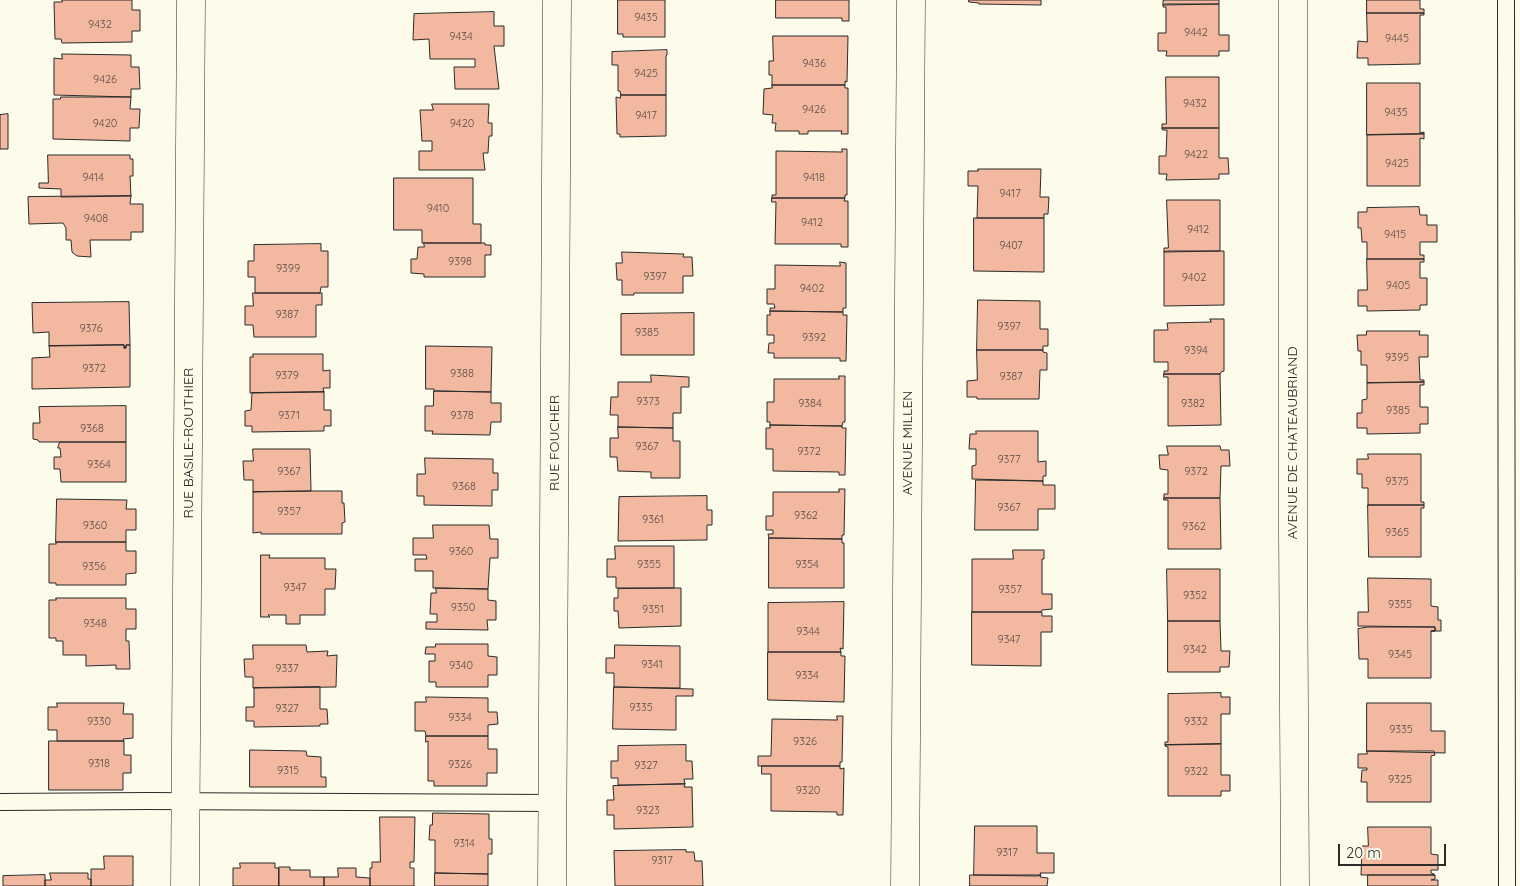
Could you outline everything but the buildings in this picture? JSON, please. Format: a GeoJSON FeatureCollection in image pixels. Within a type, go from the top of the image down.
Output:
{"type":"FeatureCollection","features":[{"type":"Feature","properties":{"kind":"street","name":"RUE BASILE-ROUTHIER"},"geometry":{"type":"LineString","coordinates":[[185,886],[191,0]]}},
{"type":"Feature","properties":{"kind":"street","name":"RUE FOUCHER"},"geometry":{"type":"LineString","coordinates":[[552,886],[557,0]]}},
{"type":"Feature","properties":{"kind":"street","name":"AVENUE MILLEN"},"geometry":{"type":"LineString","coordinates":[[905,886],[911,0]]}},
{"type":"Feature","properties":{"kind":"street","name":"AVENUE DE CHATEAUBRIAND"},"geometry":{"type":"LineString","coordinates":[[1294,0],[1293,542],[1295,886]]}},
{"type":"Feature","properties":{"kind":"lane"},"geometry":{"type":"LineString","coordinates":[[1506,0],[1507,886]]}},
{"type":"Feature","properties":{"kind":"lane"},"geometry":{"type":"LineString","coordinates":[[0,802],[553,803]]}}]}
